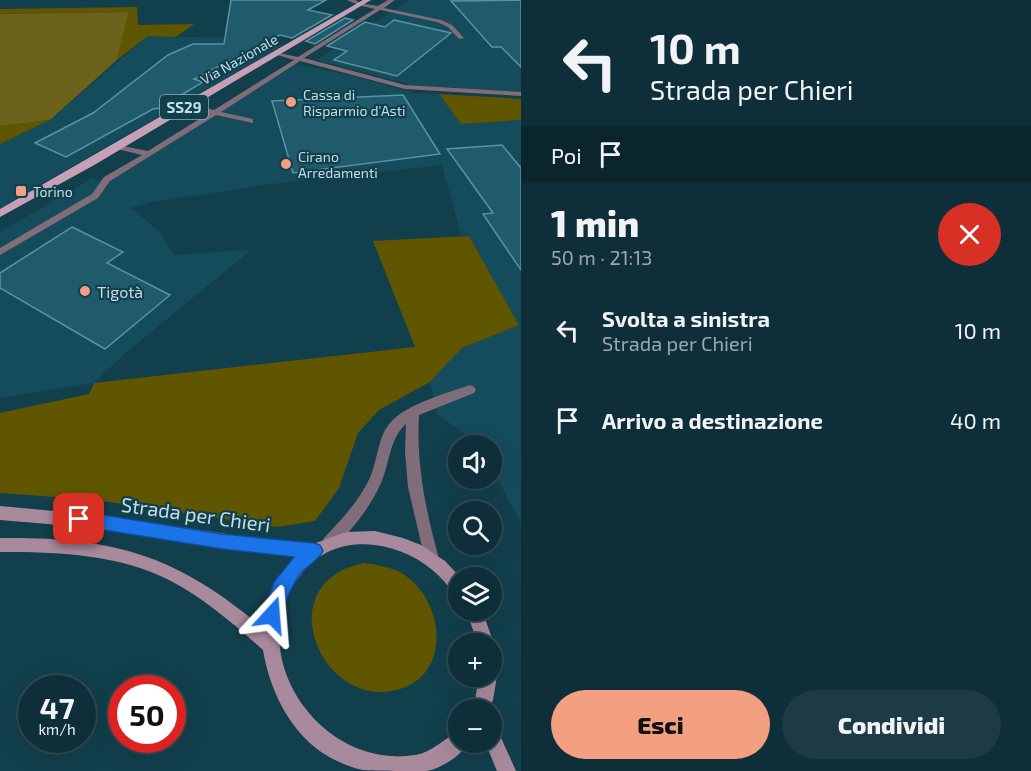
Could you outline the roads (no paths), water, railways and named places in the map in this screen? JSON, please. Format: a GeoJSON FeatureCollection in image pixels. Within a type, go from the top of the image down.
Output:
{"type":"FeatureCollection","features":[{"type":"Feature","properties":{"kind":"main road","name":"Via Nazionale"},"geometry":{"type":"LineString","coordinates":[[0,214],[120,147],[186,105],[364,2]]}},
{"type":"Feature","properties":{"kind":"main road","name":"Strada per Chieri"},"geometry":{"type":"LineString","coordinates":[[0,513],[79,519],[214,540],[322,547]]}},
{"type":"Feature","properties":{"kind":"main road"},"geometry":{"type":"LineString","coordinates":[[448,576],[431,559],[406,545],[380,538],[354,537],[322,547],[295,567],[280,589],[272,615],[270,645],[278,682],[297,717],[327,745],[364,763],[405,769],[430,761],[448,750]]}},
{"type":"Feature","properties":{"kind":"main road"},"geometry":{"type":"LineString","coordinates":[[0,545],[32,544],[103,551],[162,569],[226,607],[270,645]]}},
{"type":"Feature","properties":{"kind":"main road"},"geometry":{"type":"LineString","coordinates":[[499,753],[507,771]]}},
{"type":"Feature","properties":{"kind":"street"},"geometry":{"type":"LineString","coordinates":[[350,0],[439,21],[450,26],[461,38]]}},
{"type":"Feature","properties":{"kind":"street"},"geometry":{"type":"LineString","coordinates":[[0,252],[95,196],[107,179],[392,0]]}},
{"type":"Feature","properties":{"kind":"street"},"geometry":{"type":"LineString","coordinates":[[276,53],[405,87],[521,94]]}},
{"type":"Feature","properties":{"kind":"street"},"geometry":{"type":"LineString","coordinates":[[298,59],[328,61],[396,79]]}},
{"type":"Feature","properties":{"kind":"street"},"geometry":{"type":"LineString","coordinates":[[186,105],[250,121]]}},
{"type":"Feature","properties":{"kind":"street"},"geometry":{"type":"LineString","coordinates":[[120,147],[149,154]]}},
{"type":"Feature","properties":{"kind":"street"},"geometry":{"type":"LineString","coordinates":[[322,547],[356,515],[378,474],[394,427],[413,414],[470,390]]}},
{"type":"Feature","properties":{"kind":"street"},"geometry":{"type":"LineString","coordinates":[[413,414],[409,444],[413,486],[431,559]]}},
{"type":"Feature","properties":{"kind":"place","name":"Cassa di Risparmio d'Asti"},"geometry":{"type":"Point","coordinates":[291,102]}},
{"type":"Feature","properties":{"kind":"place","name":"Cirano Arredamenti"},"geometry":{"type":"Point","coordinates":[286,164]}},
{"type":"Feature","properties":{"kind":"place","name":"Torino"},"geometry":{"type":"Point","coordinates":[21,191]}},
{"type":"Feature","properties":{"kind":"place","name":"Tigotà"},"geometry":{"type":"Point","coordinates":[85,291]}}]}
